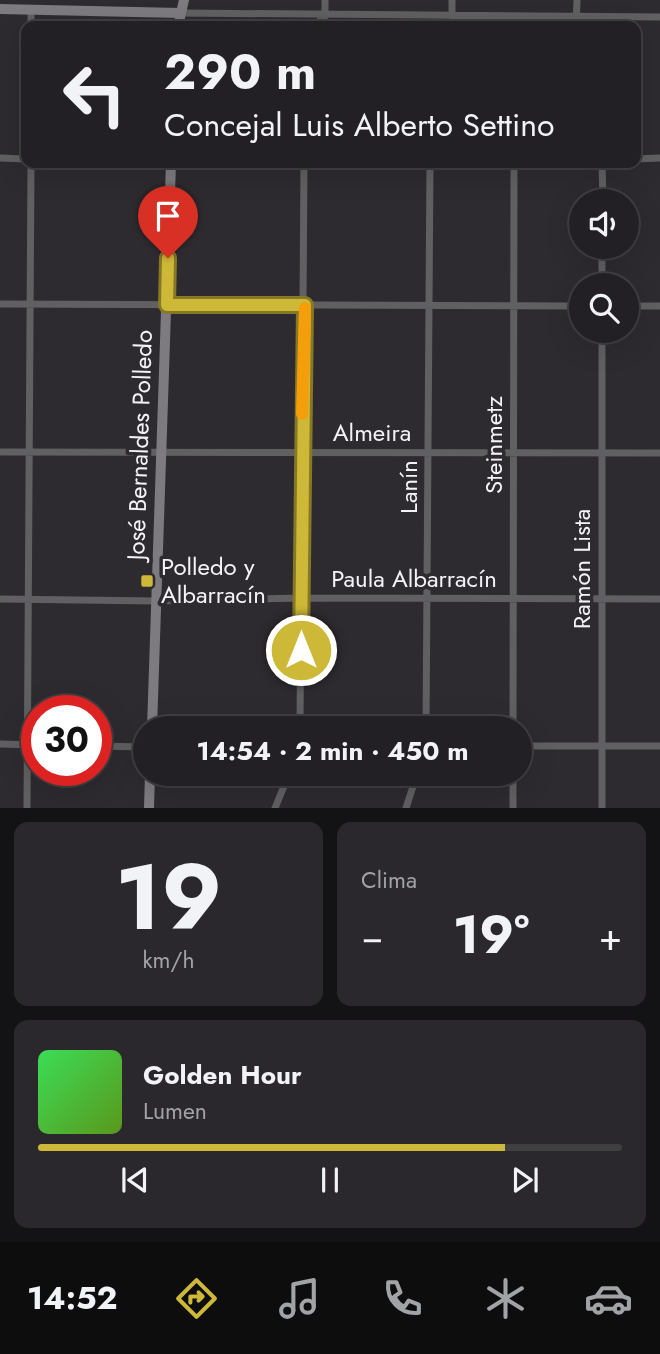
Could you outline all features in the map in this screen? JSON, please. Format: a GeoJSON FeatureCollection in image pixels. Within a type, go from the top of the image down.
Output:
{"type":"FeatureCollection","features":[{"type":"Feature","properties":{"kind":"main road"},"geometry":{"type":"LineString","coordinates":[[179,21],[184,0]]}},
{"type":"Feature","properties":{"kind":"main road"},"geometry":{"type":"LineString","coordinates":[[0,9],[180,13]]}},
{"type":"Feature","properties":{"kind":"main road","name":"José Bernaldes Polledo"},"geometry":{"type":"LineString","coordinates":[[152,716],[171,168]]}},
{"type":"Feature","properties":{"kind":"main road"},"geometry":{"type":"LineString","coordinates":[[149,808],[150,786]]}},
{"type":"Feature","properties":{"kind":"street"},"geometry":{"type":"LineString","coordinates":[[321,21],[325,0]]}},
{"type":"Feature","properties":{"kind":"street"},"geometry":{"type":"LineString","coordinates":[[446,21],[452,0]]}},
{"type":"Feature","properties":{"kind":"street"},"geometry":{"type":"LineString","coordinates":[[577,0],[577,21]]}},
{"type":"Feature","properties":{"kind":"street"},"geometry":{"type":"LineString","coordinates":[[31,9],[31,21]]}},
{"type":"Feature","properties":{"kind":"street"},"geometry":{"type":"LineString","coordinates":[[180,13],[660,17]]}},
{"type":"Feature","properties":{"kind":"street"},"geometry":{"type":"LineString","coordinates":[[0,158],[21,159]]}},
{"type":"Feature","properties":{"kind":"street"},"geometry":{"type":"LineString","coordinates":[[641,159],[660,158]]}},
{"type":"Feature","properties":{"kind":"street"},"geometry":{"type":"LineString","coordinates":[[28,695],[31,168]]}},
{"type":"Feature","properties":{"kind":"street"},"geometry":{"type":"LineString","coordinates":[[300,716],[304,168]]}},
{"type":"Feature","properties":{"kind":"street","name":"Lanín"},"geometry":{"type":"LineString","coordinates":[[426,716],[430,168]]}},
{"type":"Feature","properties":{"kind":"street","name":"Steinmetz"},"geometry":{"type":"LineString","coordinates":[[513,716],[514,168]]}},
{"type":"Feature","properties":{"kind":"street"},"geometry":{"type":"LineString","coordinates":[[602,168],[603,189]]}},
{"type":"Feature","properties":{"kind":"street"},"geometry":{"type":"LineString","coordinates":[[0,304],[569,306]]}},
{"type":"Feature","properties":{"kind":"street"},"geometry":{"type":"LineString","coordinates":[[639,306],[660,306]]}},
{"type":"Feature","properties":{"kind":"street","name":"Ramón Lista"},"geometry":{"type":"LineString","coordinates":[[602,343],[602,808]]}},
{"type":"Feature","properties":{"kind":"street","name":"Almeira"},"geometry":{"type":"LineString","coordinates":[[0,452],[660,453]]}},
{"type":"Feature","properties":{"kind":"street","name":"Paula Albarracín"},"geometry":{"type":"LineString","coordinates":[[0,599],[660,599]]}},
{"type":"Feature","properties":{"kind":"street"},"geometry":{"type":"LineString","coordinates":[[0,744],[21,744]]}},
{"type":"Feature","properties":{"kind":"street"},"geometry":{"type":"LineString","coordinates":[[112,746],[133,747]]}},
{"type":"Feature","properties":{"kind":"street"},"geometry":{"type":"LineString","coordinates":[[532,746],[660,746]]}},
{"type":"Feature","properties":{"kind":"street"},"geometry":{"type":"LineString","coordinates":[[27,786],[27,808]]}},
{"type":"Feature","properties":{"kind":"street"},"geometry":{"type":"LineString","coordinates":[[275,808],[284,786]]}},
{"type":"Feature","properties":{"kind":"street"},"geometry":{"type":"LineString","coordinates":[[406,808],[413,786]]}},
{"type":"Feature","properties":{"kind":"street"},"geometry":{"type":"LineString","coordinates":[[513,786],[513,808]]}},
{"type":"Feature","properties":{"kind":"slow traffic"},"geometry":{"type":"LineString","coordinates":[[302,414],[305,308]]}},
{"type":"Feature","properties":{"kind":"place","name":"Polledo y Albarracín"},"geometry":{"type":"Point","coordinates":[147,581]}},
{"type":"Feature","properties":{"kind":"route"},"geometry":{"type":"LineString","coordinates":[[168,258],[167,305],[305,305],[301,650]]}}]}
